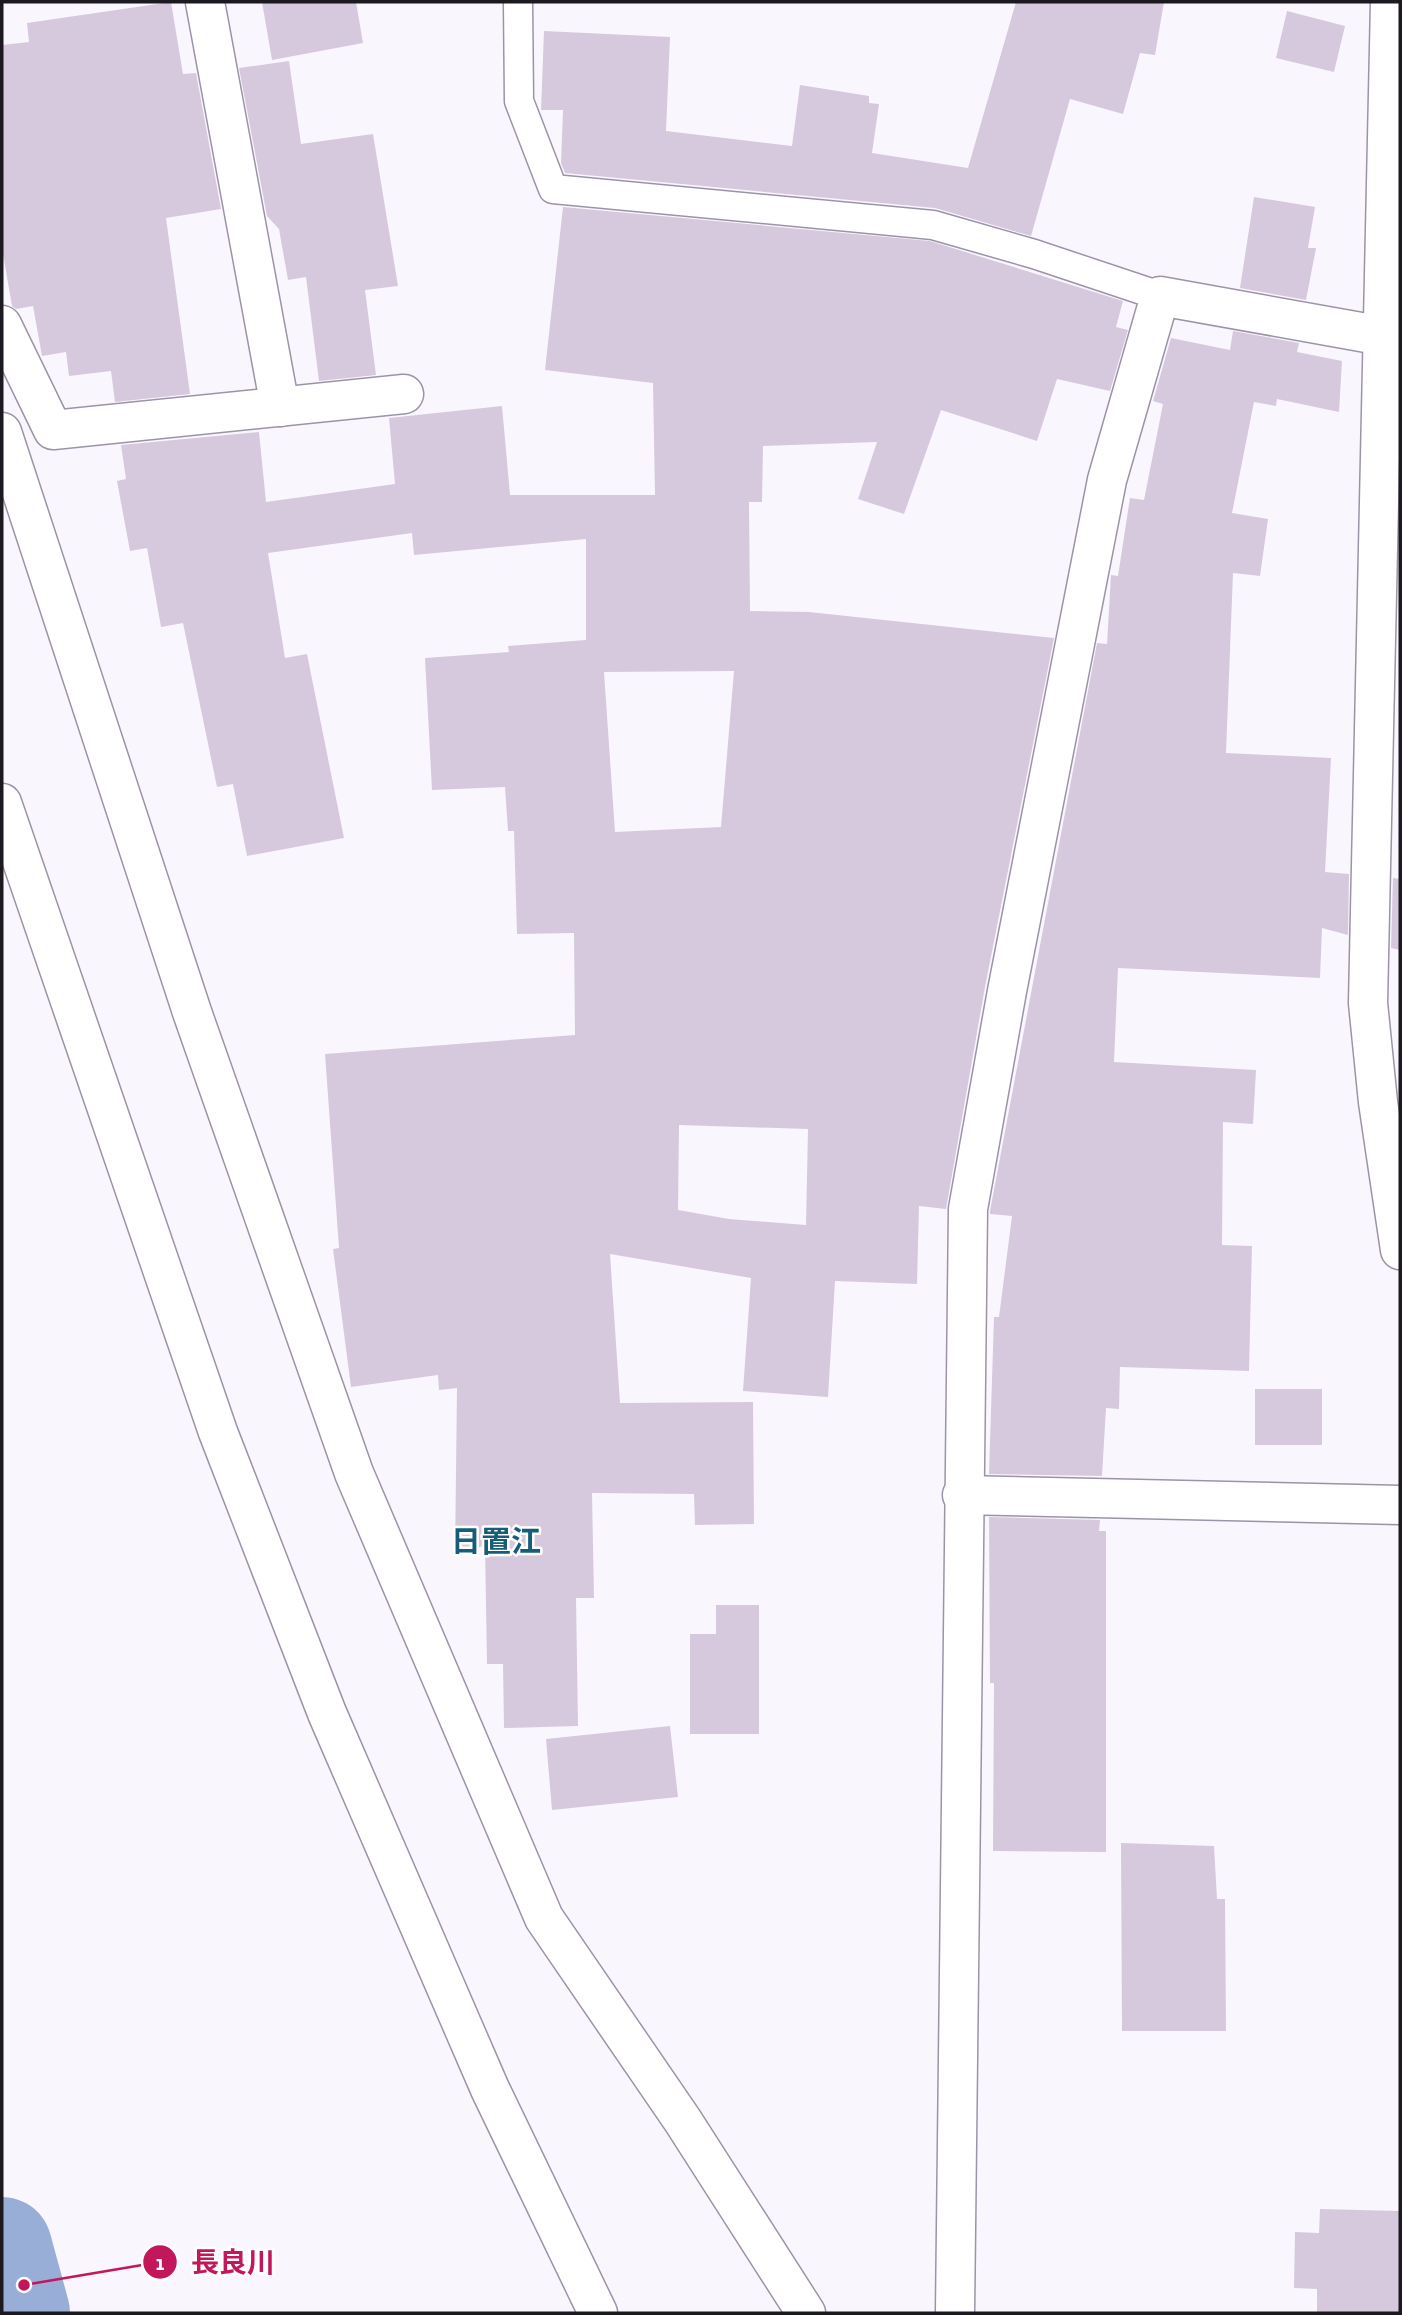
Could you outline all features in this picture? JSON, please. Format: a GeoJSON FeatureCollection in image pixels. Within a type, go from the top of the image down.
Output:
{"type":"FeatureCollection","features":[{"type":"Feature","properties":{"kind":"street"},"geometry":{"type":"LineString","coordinates":[[205,2],[280,407]]}},
{"type":"Feature","properties":{"kind":"street"},"geometry":{"type":"LineString","coordinates":[[1390,2],[1391,338],[1368,1003],[1378,1102],[1400,1250]]}},
{"type":"Feature","properties":{"kind":"street"},"geometry":{"type":"LineString","coordinates":[[956,2313],[962,1495],[968,1209],[1007,991],[1107,480],[1160,296],[1391,338]]}},
{"type":"Feature","properties":{"kind":"street"},"geometry":{"type":"LineString","coordinates":[[2,325],[53,430],[404,394]]}},
{"type":"Feature","properties":{"kind":"street"},"geometry":{"type":"LineString","coordinates":[[2,432],[192,1012],[354,1473],[544,1919],[683,2121],[806,2313]]}},
{"type":"Feature","properties":{"kind":"street"},"geometry":{"type":"LineString","coordinates":[[2,803],[218,1432],[327,1713],[490,2089],[598,2313]]}},
{"type":"Feature","properties":{"kind":"street"},"geometry":{"type":"LineString","coordinates":[[962,1495],[1400,1504]]}},
{"type":"Feature","properties":{"kind":"lane"},"geometry":{"type":"LineString","coordinates":[[518,2],[519,101],[553,189],[933,225],[1034,254],[1160,296]]}},
{"type":"Feature","properties":{"kind":"water"},"geometry":{"type":"Polygon","coordinates":[[[36,2236],[51,2313],[2,2313],[2,2257],[36,2236]]]}},
{"type":"Feature","properties":{"kind":"building"},"geometry":{"type":"Polygon","coordinates":[[[171,2],[183,74],[196,73],[221,209],[166,218],[190,394],[115,402],[111,371],[69,376],[66,352],[42,356],[33,306],[16,309],[12,306],[2,248],[2,45],[29,42],[27,23],[171,2]]]}},
{"type":"Feature","properties":{"kind":"building"},"geometry":{"type":"Polygon","coordinates":[[[262,2],[356,2],[363,43],[272,60],[262,2]]]}},
{"type":"Feature","properties":{"kind":"building"},"geometry":{"type":"Polygon","coordinates":[[[1016,2],[1164,2],[1155,55],[1140,53],[1123,114],[1070,99],[1031,236],[935,208],[565,173],[561,163],[563,110],[541,110],[544,31],[670,37],[666,131],[792,146],[800,85],[869,96],[869,103],[879,104],[872,153],[968,168],[1016,2]]]}},
{"type":"Feature","properties":{"kind":"building"},"geometry":{"type":"Polygon","coordinates":[[[1287,11],[1345,26],[1334,72],[1276,58],[1287,11]]]}},
{"type":"Feature","properties":{"kind":"building"},"geometry":{"type":"Polygon","coordinates":[[[289,61],[301,144],[373,134],[398,286],[365,290],[376,375],[319,381],[306,277],[288,280],[279,229],[267,216],[239,68],[289,61]]]}},
{"type":"Feature","properties":{"kind":"building"},"geometry":{"type":"Polygon","coordinates":[[[1254,197],[1315,207],[1308,248],[1316,248],[1306,300],[1240,288],[1254,197]]]}},
{"type":"Feature","properties":{"kind":"building"},"geometry":{"type":"Polygon","coordinates":[[[563,207],[930,241],[1123,301],[1116,327],[1128,330],[1110,391],[1057,379],[1037,441],[941,410],[904,514],[858,499],[877,442],[763,446],[762,502],[749,502],[750,611],[809,612],[1054,638],[985,987],[946,1209],[919,1206],[917,1284],[835,1281],[828,1397],[743,1391],[751,1278],[610,1254],[620,1403],[753,1402],[754,1524],[695,1525],[694,1494],[592,1493],[594,1598],[576,1598],[578,1726],[504,1728],[503,1664],[487,1664],[485,1545],[455,1556],[457,1388],[439,1390],[438,1375],[351,1387],[333,1249],[339,1248],[325,1054],[575,1035],[574,933],[517,934],[514,831],[508,831],[505,787],[432,790],[425,658],[509,652],[508,646],[586,640],[586,539],[414,555],[412,533],[268,553],[285,658],[307,654],[344,838],[247,856],[233,784],[217,787],[183,623],[161,627],[147,548],[130,551],[117,481],[126,479],[121,445],[259,432],[266,502],[395,484],[389,418],[502,406],[510,495],[655,495],[653,383],[545,370],[563,207]],[[734,671],[604,672],[615,832],[721,827],[734,671]],[[679,1125],[678,1210],[729,1219],[806,1225],[808,1129],[679,1125]]]}},
{"type":"Feature","properties":{"kind":"building"},"geometry":{"type":"Polygon","coordinates":[[[1233,331],[1299,343],[1297,352],[1342,361],[1339,412],[1277,399],[1276,406],[1254,402],[1232,513],[1268,519],[1260,576],[1233,573],[1226,753],[1331,758],[1325,872],[1349,874],[1348,935],[1322,928],[1320,978],[1118,968],[1114,1062],[1256,1070],[1253,1124],[1223,1122],[1222,1245],[1252,1246],[1249,1371],[1120,1367],[1119,1409],[1106,1408],[1102,1476],[989,1474],[994,1317],[999,1317],[1012,1216],[990,1214],[990,1211],[1097,643],[1107,644],[1111,575],[1118,576],[1130,498],[1144,500],[1163,404],[1153,401],[1171,338],[1230,350],[1233,331]]]}},
{"type":"Feature","properties":{"kind":"building"},"geometry":{"type":"Polygon","coordinates":[[[1393,878],[1400,879],[1400,950],[1391,948],[1393,878]]]}},
{"type":"Feature","properties":{"kind":"building"},"geometry":{"type":"Polygon","coordinates":[[[1255,1389],[1322,1389],[1322,1445],[1255,1445],[1255,1389]]]}},
{"type":"Feature","properties":{"kind":"building"},"geometry":{"type":"Polygon","coordinates":[[[989,1517],[1100,1520],[1099,1531],[1106,1531],[1106,1852],[993,1851],[994,1683],[990,1683],[989,1517]]]}},
{"type":"Feature","properties":{"kind":"building"},"geometry":{"type":"Polygon","coordinates":[[[716,1605],[759,1605],[759,1734],[690,1734],[690,1634],[716,1634],[716,1605]]]}},
{"type":"Feature","properties":{"kind":"building"},"geometry":{"type":"Polygon","coordinates":[[[670,1726],[678,1797],[552,1810],[546,1739],[670,1726]]]}},
{"type":"Feature","properties":{"kind":"building"},"geometry":{"type":"Polygon","coordinates":[[[1121,1843],[1214,1846],[1217,1899],[1225,1899],[1226,2031],[1122,2031],[1121,1843]]]}},
{"type":"Feature","properties":{"kind":"building"},"geometry":{"type":"Polygon","coordinates":[[[1320,2209],[1400,2211],[1400,2313],[1317,2313],[1317,2289],[1294,2288],[1295,2232],[1319,2233],[1320,2209]]]}},
{"type":"Feature","properties":{"kind":"waterway"},"geometry":{"type":"LineString","coordinates":[[2,2247],[20,2313]]}},
{"type":"Feature","properties":{"kind":"place","name":"長良川"},"geometry":{"type":"Point","coordinates":[24,2285]}},
{"type":"Feature","properties":{"kind":"district","name":"日置江"},"geometry":{"type":"Point","coordinates":[496,1542]}}]}
